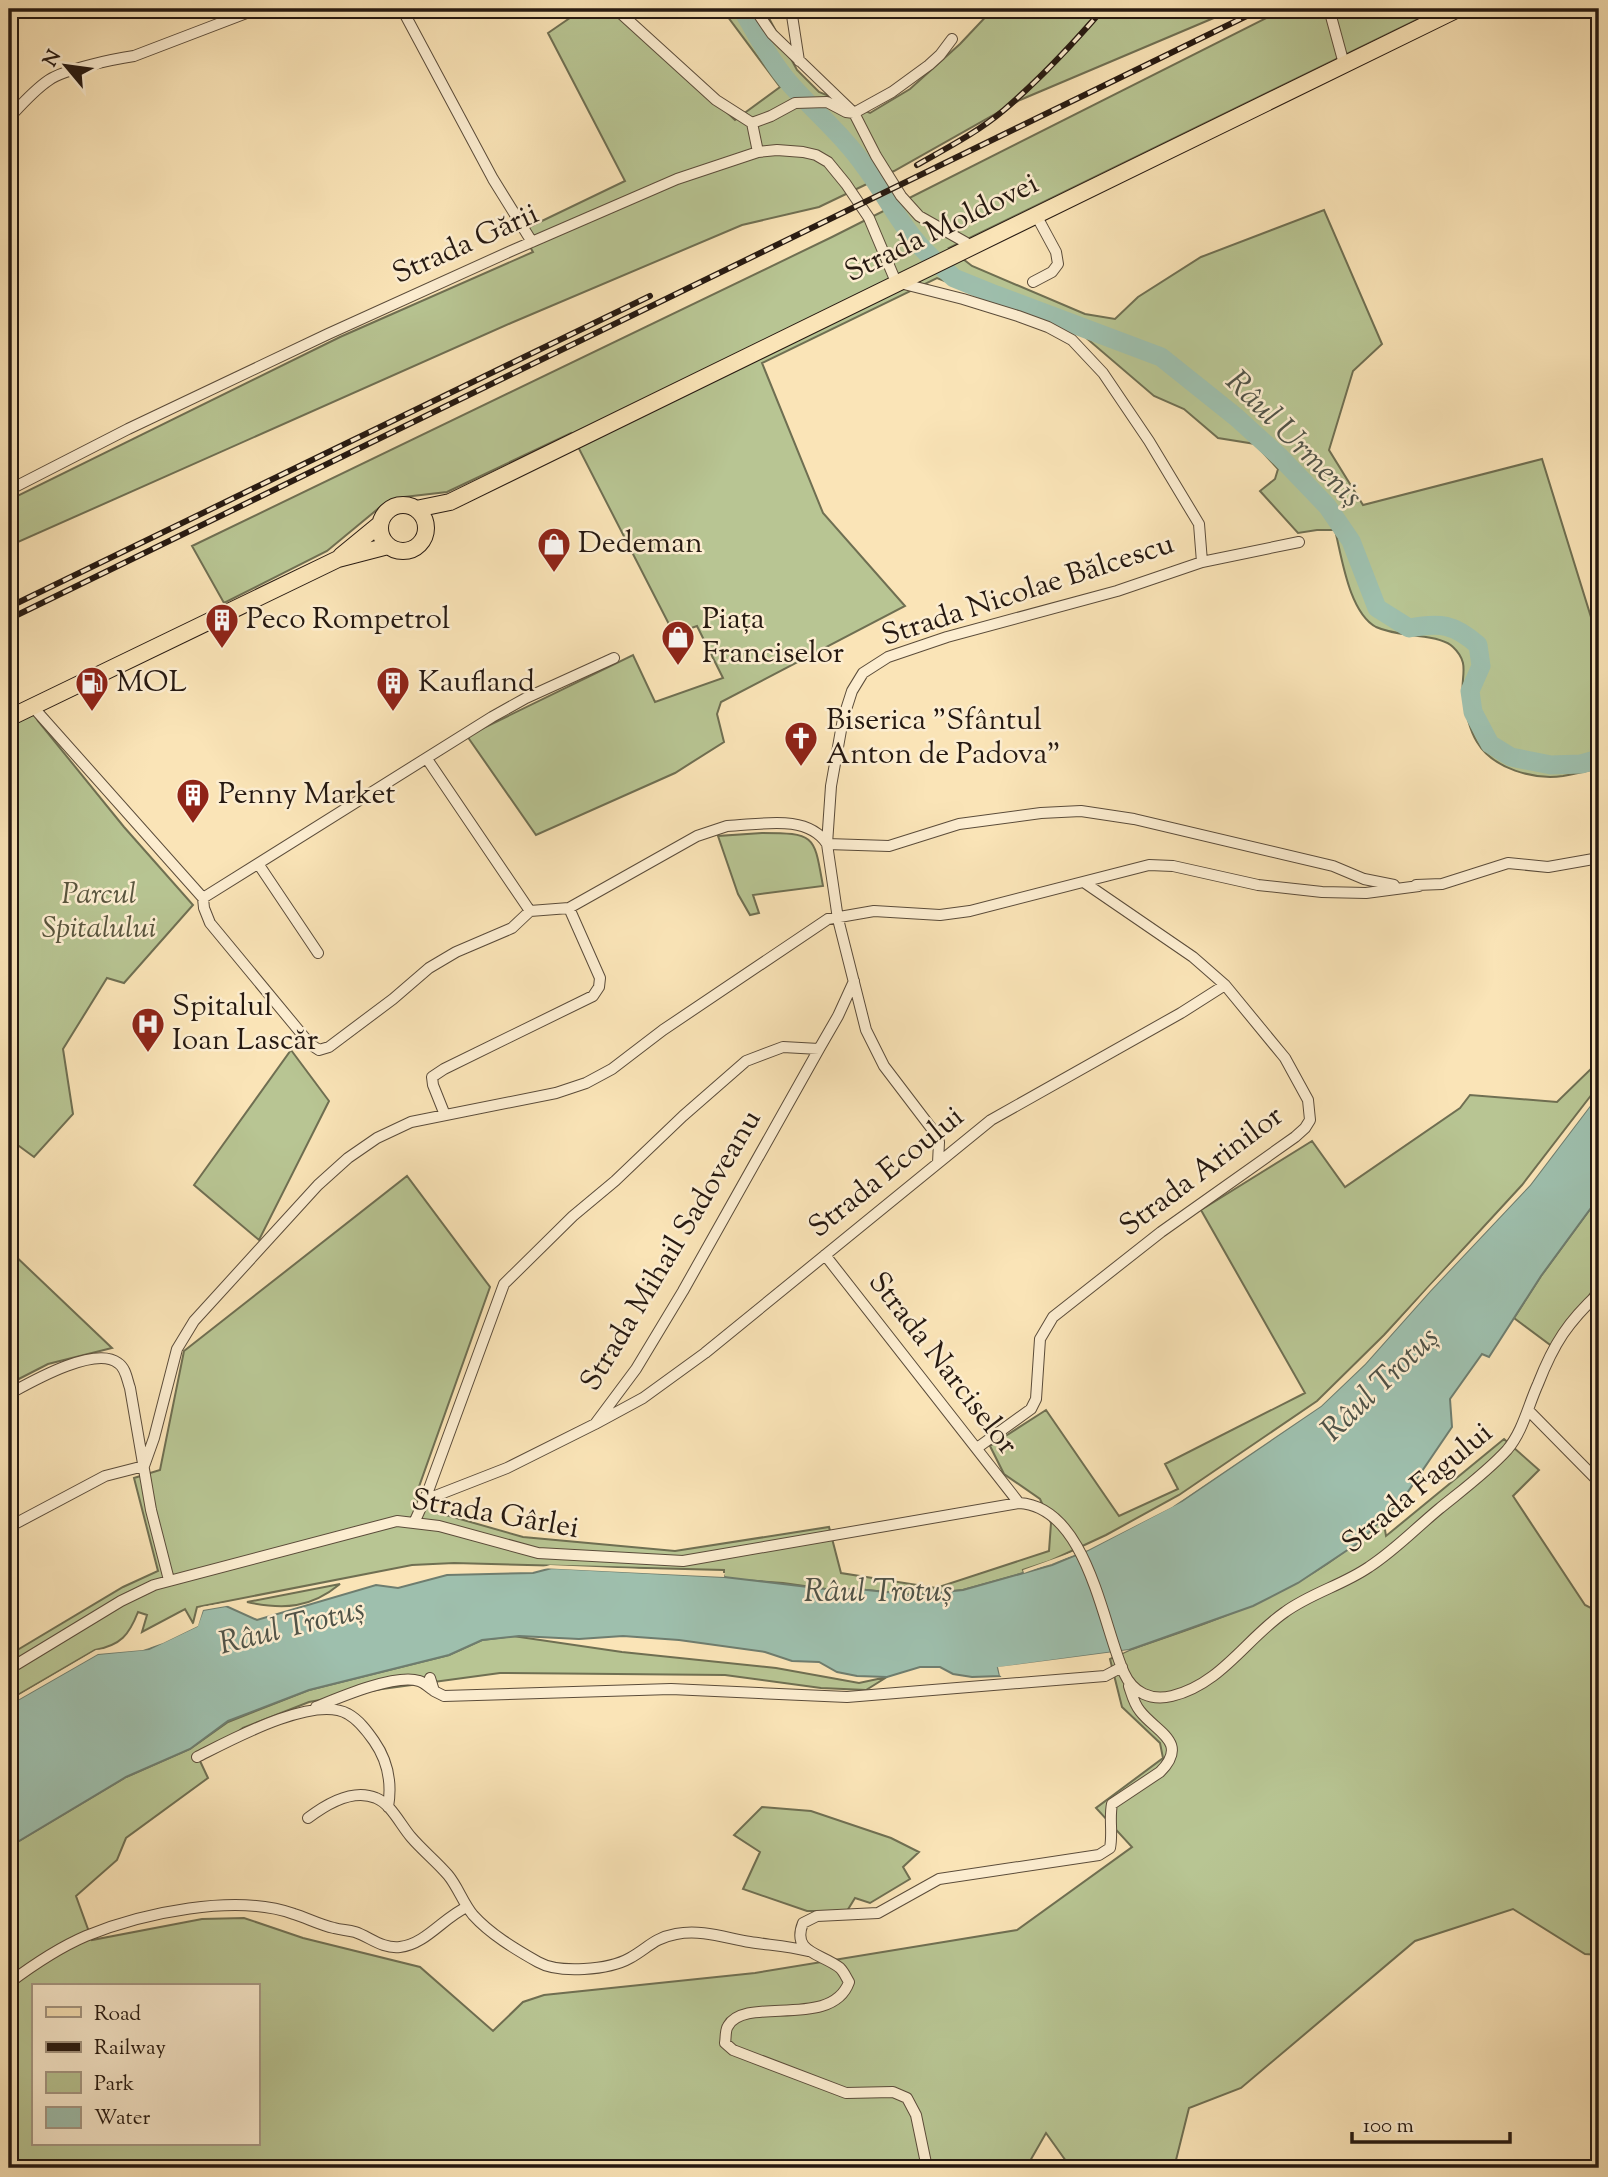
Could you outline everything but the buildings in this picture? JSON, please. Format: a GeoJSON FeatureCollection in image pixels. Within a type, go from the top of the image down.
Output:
{"type":"FeatureCollection","features":[{"type":"Feature","properties":{"kind":"main road","name":"Strada Moldovei"},"geometry":{"type":"LineString","coordinates":[[416,509],[450,502],[1458,9]]}},
{"type":"Feature","properties":{"kind":"main road","name":"Strada Moldovei"},"geometry":{"type":"LineString","coordinates":[[426,528],[450,502]]}},
{"type":"Feature","properties":{"kind":"main road"},"geometry":{"type":"LineString","coordinates":[[338,559],[380,524],[385,513],[396,506],[416,509],[423,517],[426,528],[422,541],[412,549],[403,551],[388,546],[382,539],[380,524]]}},
{"type":"Feature","properties":{"kind":"main road"},"geometry":{"type":"LineString","coordinates":[[9,718],[338,559],[388,546]]}},
{"type":"Feature","properties":{"kind":"street"},"geometry":{"type":"LineString","coordinates":[[9,118],[48,80],[58,75],[134,56],[257,9]]}},
{"type":"Feature","properties":{"kind":"street"},"geometry":{"type":"LineString","coordinates":[[402,9],[493,178],[533,242]]}},
{"type":"Feature","properties":{"kind":"street"},"geometry":{"type":"LineString","coordinates":[[616,9],[716,100],[752,123],[758,152]]}},
{"type":"Feature","properties":{"kind":"street"},"geometry":{"type":"LineString","coordinates":[[755,9],[772,34],[854,113],[895,186],[919,216],[972,246]]}},
{"type":"Feature","properties":{"kind":"street"},"geometry":{"type":"LineString","coordinates":[[791,9],[799,62]]}},
{"type":"Feature","properties":{"kind":"street"},"geometry":{"type":"LineString","coordinates":[[1329,9],[1344,64]]}},
{"type":"Feature","properties":{"kind":"street"},"geometry":{"type":"LineString","coordinates":[[752,123],[794,103],[827,102],[854,113],[892,92],[929,65],[952,39]]}},
{"type":"Feature","properties":{"kind":"street","name":"Strada Gării"},"geometry":{"type":"LineString","coordinates":[[9,490],[128,429],[328,334],[677,179],[758,152],[803,152],[828,162],[869,218],[896,282]]}},
{"type":"Feature","properties":{"kind":"street"},"geometry":{"type":"LineString","coordinates":[[1033,282],[1052,272],[1058,264],[1056,252],[1036,215]]}},
{"type":"Feature","properties":{"kind":"street"},"geometry":{"type":"LineString","coordinates":[[896,282],[1018,316],[1048,327],[1072,340],[1103,373],[1149,441],[1199,524],[1202,562]]}},
{"type":"Feature","properties":{"kind":"street","name":"Strada Nicolae Bălcescu"},"geometry":{"type":"LineString","coordinates":[[938,1163],[939,1142],[884,1066],[866,1030],[838,919],[827,844],[831,786],[843,719],[852,691],[863,673],[888,657],[947,637],[1117,591],[1202,562],[1299,542]]}},
{"type":"Feature","properties":{"kind":"street"},"geometry":{"type":"LineString","coordinates":[[203,898],[526,698],[614,658]]}},
{"type":"Feature","properties":{"kind":"street"},"geometry":{"type":"LineString","coordinates":[[33,707],[203,898],[210,923],[310,1044],[319,1050],[329,1047],[429,968],[456,952],[512,928],[530,911],[569,908],[697,836],[717,828],[801,825],[818,832],[827,844],[889,846],[959,824],[1041,813],[1081,811],[1134,819],[1333,866],[1377,883],[1419,886]]}},
{"type":"Feature","properties":{"kind":"street"},"geometry":{"type":"LineString","coordinates":[[427,759],[530,911]]}},
{"type":"Feature","properties":{"kind":"street"},"geometry":{"type":"LineString","coordinates":[[144,1466],[183,1336],[203,1309],[318,1185],[348,1158],[377,1138],[411,1122],[556,1093],[586,1083],[612,1069],[663,1030],[828,919],[874,911],[957,914],[1149,865],[1173,866],[1258,885],[1322,892],[1366,893],[1443,884],[1508,863],[1548,867],[1599,858]]}},
{"type":"Feature","properties":{"kind":"street"},"geometry":{"type":"LineString","coordinates":[[259,864],[318,953]]}},
{"type":"Feature","properties":{"kind":"street","name":"Strada Arinilor"},"geometry":{"type":"LineString","coordinates":[[977,1448],[1031,1409],[1036,1399],[1040,1339],[1053,1317],[1161,1232],[1295,1137],[1310,1119],[1308,1100],[1285,1058],[1225,985],[1193,957],[1085,883]]}},
{"type":"Feature","properties":{"kind":"street"},"geometry":{"type":"LineString","coordinates":[[445,1115],[432,1077],[593,996],[599,987],[600,978],[569,908]]}},
{"type":"Feature","properties":{"kind":"street","name":"Strada Mihail Sadoveanu"},"geometry":{"type":"LineString","coordinates":[[425,1500],[507,1468],[595,1423],[636,1369],[683,1291],[838,1016],[854,981]]}},
{"type":"Feature","properties":{"kind":"street","name":"Strada Ecoului"},"geometry":{"type":"LineString","coordinates":[[595,1423],[643,1398],[674,1376],[991,1120],[1181,1013],[1225,985]]}},
{"type":"Feature","properties":{"kind":"street","name":"Strada Mihail Sadoveanu"},"geometry":{"type":"LineString","coordinates":[[414,1522],[425,1500],[503,1284],[573,1216],[746,1061],[783,1047],[819,1049]]}},
{"type":"Feature","properties":{"kind":"street","name":"Strada Narciselor"},"geometry":{"type":"LineString","coordinates":[[825,1255],[1019,1503]]}},
{"type":"Feature","properties":{"kind":"street","name":"Strada Fagului"},"geometry":{"type":"LineString","coordinates":[[1124,1672],[1131,1685],[1142,1694],[1160,1698],[1185,1692],[1208,1680],[1285,1612],[1370,1567],[1398,1545],[1505,1452],[1521,1428],[1548,1360],[1566,1327],[1599,1293]]}},
{"type":"Feature","properties":{"kind":"street"},"geometry":{"type":"LineString","coordinates":[[9,1394],[44,1374],[69,1365],[107,1358],[118,1363],[124,1370],[130,1388],[152,1510],[169,1580]]}},
{"type":"Feature","properties":{"kind":"street"},"geometry":{"type":"LineString","coordinates":[[1528,1410],[1599,1482]]}},
{"type":"Feature","properties":{"kind":"street"},"geometry":{"type":"LineString","coordinates":[[9,1527],[105,1476],[144,1466]]}},
{"type":"Feature","properties":{"kind":"street"},"geometry":{"type":"LineString","coordinates":[[927,2168],[916,2115],[907,2098],[892,2092],[846,2093],[733,2050],[725,2043],[727,2026],[739,2016],[828,2005],[844,1995],[849,1982],[842,1970],[808,1951],[800,1943],[799,1933],[803,1923],[817,1916],[878,1913],[939,1879],[1098,1856],[1110,1847],[1113,1833],[1110,1816],[1112,1804],[1167,1766],[1171,1743],[1164,1733],[1147,1721],[1137,1709],[1079,1546],[1064,1526],[1049,1514],[1031,1503],[1019,1503]]}},
{"type":"Feature","properties":{"kind":"street","name":"Strada Gârlei"},"geometry":{"type":"LineString","coordinates":[[9,1669],[121,1601],[169,1580],[397,1521],[439,1526],[538,1553],[683,1561],[1019,1503]]}},
{"type":"Feature","properties":{"kind":"street"},"geometry":{"type":"LineString","coordinates":[[197,1757],[264,1725],[352,1692],[394,1681],[419,1681],[444,1696],[460,1697],[671,1689],[847,1697],[1105,1676],[1124,1672]]}},
{"type":"Feature","properties":{"kind":"street"},"geometry":{"type":"LineString","coordinates":[[430,1678],[433,1690]]}},
{"type":"Feature","properties":{"kind":"street"},"geometry":{"type":"LineString","coordinates":[[309,1710],[327,1709],[347,1713],[365,1729],[378,1746],[388,1771],[391,1787],[388,1807]]}},
{"type":"Feature","properties":{"kind":"street"},"geometry":{"type":"LineString","coordinates":[[308,1818],[350,1796],[377,1798],[449,1875],[467,1907],[491,1931],[540,1964],[584,1969],[612,1966],[631,1958],[660,1938],[686,1933],[714,1935],[808,1951]]}},
{"type":"Feature","properties":{"kind":"street"},"geometry":{"type":"LineString","coordinates":[[9,1983],[38,1961],[86,1936],[147,1918],[206,1905],[269,1906],[333,1928],[355,1932],[379,1944],[398,1947],[416,1942],[453,1913],[467,1907]]}},
{"type":"Feature","properties":{"kind":"green space"},"geometry":{"type":"Polygon","coordinates":[[[583,9],[616,9],[735,120],[780,87],[722,9],[764,9],[797,70],[819,92],[870,113],[910,89],[960,44],[993,9],[1235,9],[1020,100],[894,171],[819,207],[742,225],[511,323],[9,546],[9,500],[340,337],[533,252],[521,231],[625,181],[548,33],[583,9]]]}},
{"type":"Feature","properties":{"kind":"green space"},"geometry":{"type":"Polygon","coordinates":[[[1284,9],[1439,9],[949,248],[972,266],[1085,314],[1115,319],[1138,297],[1201,257],[1324,210],[1382,344],[1353,371],[1329,450],[1363,505],[1542,459],[1599,643],[1599,768],[1563,776],[1540,776],[1515,771],[1493,759],[1477,742],[1470,726],[1462,689],[1464,670],[1458,653],[1441,641],[1386,631],[1367,620],[1348,583],[1335,530],[1298,533],[1260,491],[1275,479],[1278,469],[1255,444],[1218,438],[1184,409],[1154,396],[1084,336],[937,278],[762,363],[823,513],[905,606],[721,702],[717,714],[724,742],[675,773],[536,835],[467,736],[633,655],[655,702],[723,678],[697,626],[674,634],[571,433],[447,492],[404,497],[385,503],[327,551],[224,603],[192,546],[832,237],[1284,9]]]}},
{"type":"Feature","properties":{"kind":"green space","name":"Parcul Spitalului"},"geometry":{"type":"Polygon","coordinates":[[[27,701],[38,721],[124,827],[193,905],[124,983],[107,978],[63,1049],[73,1114],[34,1157],[19,1146],[9,1147],[9,711],[27,701]]]}},
{"type":"Feature","properties":{"kind":"green space"},"geometry":{"type":"Polygon","coordinates":[[[793,834],[809,841],[814,847],[823,886],[753,895],[759,913],[750,915],[738,894],[718,836],[793,834]]]}},
{"type":"Feature","properties":{"kind":"green space"},"geometry":{"type":"Polygon","coordinates":[[[291,1050],[329,1101],[259,1240],[194,1185],[291,1050]]]}},
{"type":"Feature","properties":{"kind":"green space"},"geometry":{"type":"Polygon","coordinates":[[[1599,1061],[1599,1085],[1522,1185],[1384,1335],[1317,1401],[1179,1495],[1106,1535],[1050,1561],[1023,1570],[1024,1573],[963,1590],[915,1595],[729,1579],[724,1577],[724,1570],[454,1563],[412,1565],[197,1607],[193,1623],[185,1609],[142,1632],[147,1615],[138,1612],[127,1633],[118,1642],[95,1650],[9,1700],[9,1655],[123,1587],[158,1571],[134,1478],[160,1470],[184,1351],[407,1176],[490,1287],[415,1498],[432,1511],[523,1537],[675,1551],[829,1527],[841,1573],[936,1588],[1049,1551],[1051,1523],[1040,1499],[1004,1474],[990,1446],[1046,1410],[1119,1516],[1178,1489],[1165,1464],[1305,1393],[1201,1210],[1312,1141],[1345,1187],[1460,1108],[1470,1095],[1557,1102],[1599,1061]]]}},
{"type":"Feature","properties":{"kind":"green space"},"geometry":{"type":"Polygon","coordinates":[[[1599,1197],[1599,1233],[1594,1238],[1599,1258],[1599,1279],[1557,1350],[1514,1318],[1599,1197]]]}},
{"type":"Feature","properties":{"kind":"green space"},"geometry":{"type":"Polygon","coordinates":[[[9,1250],[112,1348],[48,1364],[9,1384],[9,1250]]]}},
{"type":"Feature","properties":{"kind":"green space"},"geometry":{"type":"Polygon","coordinates":[[[1504,1439],[1539,1470],[1513,1496],[1585,1605],[1599,1612],[1599,1955],[1585,1954],[1513,1909],[1415,1941],[1241,2088],[1189,2108],[1174,2168],[1071,2168],[1046,2133],[1026,2168],[9,2168],[9,1847],[126,1777],[190,1749],[228,1722],[309,1690],[449,1655],[482,1640],[513,1636],[622,1652],[776,1668],[859,1683],[887,1677],[866,1690],[821,1688],[725,1675],[500,1673],[309,1702],[243,1728],[200,1761],[208,1778],[126,1838],[117,1860],[76,1896],[92,1940],[202,1919],[244,1918],[303,1938],[420,1967],[493,2031],[523,2002],[544,1995],[755,1973],[1017,1930],[1132,1847],[1096,1808],[1163,1758],[1160,1743],[1122,1707],[1110,1659],[1232,1613],[1296,1583],[1355,1543],[1383,1518],[1386,1536],[1504,1439]]]}},
{"type":"Feature","properties":{"kind":"green space"},"geometry":{"type":"Polygon","coordinates":[[[340,1584],[318,1598],[296,1605],[273,1606],[247,1602],[340,1584]]]}},
{"type":"Feature","properties":{"kind":"green space"},"geometry":{"type":"Polygon","coordinates":[[[762,1807],[811,1811],[891,1838],[919,1852],[903,1867],[910,1879],[870,1903],[855,1898],[847,1911],[807,1911],[743,1889],[760,1852],[734,1835],[762,1807]]]}},
{"type":"Feature","properties":{"kind":"water","name":"Râul Trotuș"},"geometry":{"type":"Polygon","coordinates":[[[1599,1094],[1599,1197],[1541,1276],[1489,1357],[1482,1354],[1450,1399],[1452,1427],[1403,1499],[1358,1543],[1298,1583],[1253,1606],[1129,1650],[998,1668],[1000,1676],[972,1677],[953,1674],[940,1667],[920,1667],[887,1677],[857,1676],[837,1672],[819,1662],[792,1661],[765,1652],[679,1640],[623,1636],[579,1639],[519,1636],[482,1640],[449,1655],[309,1690],[228,1721],[190,1749],[126,1777],[9,1847],[9,1705],[98,1654],[149,1649],[197,1626],[203,1610],[226,1606],[257,1620],[376,1585],[398,1588],[447,1575],[533,1573],[552,1568],[724,1577],[833,1590],[857,1589],[915,1595],[963,1590],[1052,1565],[1088,1550],[1182,1501],[1321,1406],[1365,1364],[1530,1185],[1599,1094]]]}},
{"type":"Feature","properties":{"kind":"pier"},"geometry":{"type":"Polygon","coordinates":[[[1599,1091],[1530,1185],[1365,1364],[1321,1406],[1172,1507],[1088,1550],[1024,1573],[1023,1570],[1087,1547],[1171,1504],[1318,1403],[1362,1362],[1527,1183],[1599,1091]]]}},
{"type":"Feature","properties":{"kind":"pier"},"geometry":{"type":"Polygon","coordinates":[[[550,1565],[725,1573],[724,1577],[540,1568],[550,1565]]]}},
{"type":"Feature","properties":{"kind":"pier"},"geometry":{"type":"Polygon","coordinates":[[[225,1603],[232,1605],[203,1610],[198,1626],[163,1643],[143,1650],[98,1654],[9,1705],[9,1701],[96,1650],[149,1646],[195,1623],[201,1607],[225,1603]]]}},
{"type":"Feature","properties":{"kind":"pier"},"geometry":{"type":"Polygon","coordinates":[[[1129,1650],[1118,1655],[1002,1670],[1003,1675],[1000,1676],[998,1667],[1129,1650]]]}},
{"type":"Feature","properties":{"kind":"waterway","name":"Râul Urmeniș"},"geometry":{"type":"LineString","coordinates":[[742,9],[784,76],[857,156],[905,226],[932,258]]}},
{"type":"Feature","properties":{"kind":"waterway","name":"Râul Urmeniș"},"geometry":{"type":"LineString","coordinates":[[942,267],[954,278],[1161,357],[1236,417],[1280,457],[1327,506],[1351,541],[1377,608],[1409,628],[1446,626],[1478,645],[1481,666],[1470,691],[1473,712],[1490,744],[1511,757],[1551,765],[1581,764],[1599,759]]}},
{"type":"Feature","properties":{"kind":"railway"},"geometry":{"type":"LineString","coordinates":[[917,165],[973,133],[1004,110],[1080,36],[1103,9]]}},
{"type":"Feature","properties":{"kind":"railway"},"geometry":{"type":"LineString","coordinates":[[9,619],[1261,9]]}},
{"type":"Feature","properties":{"kind":"railway"},"geometry":{"type":"LineString","coordinates":[[9,607],[650,296]]}},
{"type":"Feature","properties":{"kind":"place","name":"Dedeman"},"geometry":{"type":"Point","coordinates":[554,574]}},
{"type":"Feature","properties":{"kind":"place","name":"Peco Rompetrol"},"geometry":{"type":"Point","coordinates":[222,650]}},
{"type":"Feature","properties":{"kind":"place","name":"Piața Franciselor"},"geometry":{"type":"Point","coordinates":[678,667]}},
{"type":"Feature","properties":{"kind":"place","name":"MOL"},"geometry":{"type":"Point","coordinates":[92,713]}},
{"type":"Feature","properties":{"kind":"place","name":"Kaufland"},"geometry":{"type":"Point","coordinates":[393,713]}},
{"type":"Feature","properties":{"kind":"place","name":"Biserica \"Sfântul Anton de Padova\""},"geometry":{"type":"Point","coordinates":[801,768]}},
{"type":"Feature","properties":{"kind":"place","name":"Penny Market"},"geometry":{"type":"Point","coordinates":[193,825]}},
{"type":"Feature","properties":{"kind":"place","name":"Spitalul Ioan Lascăr"},"geometry":{"type":"Point","coordinates":[148,1054]}}]}
